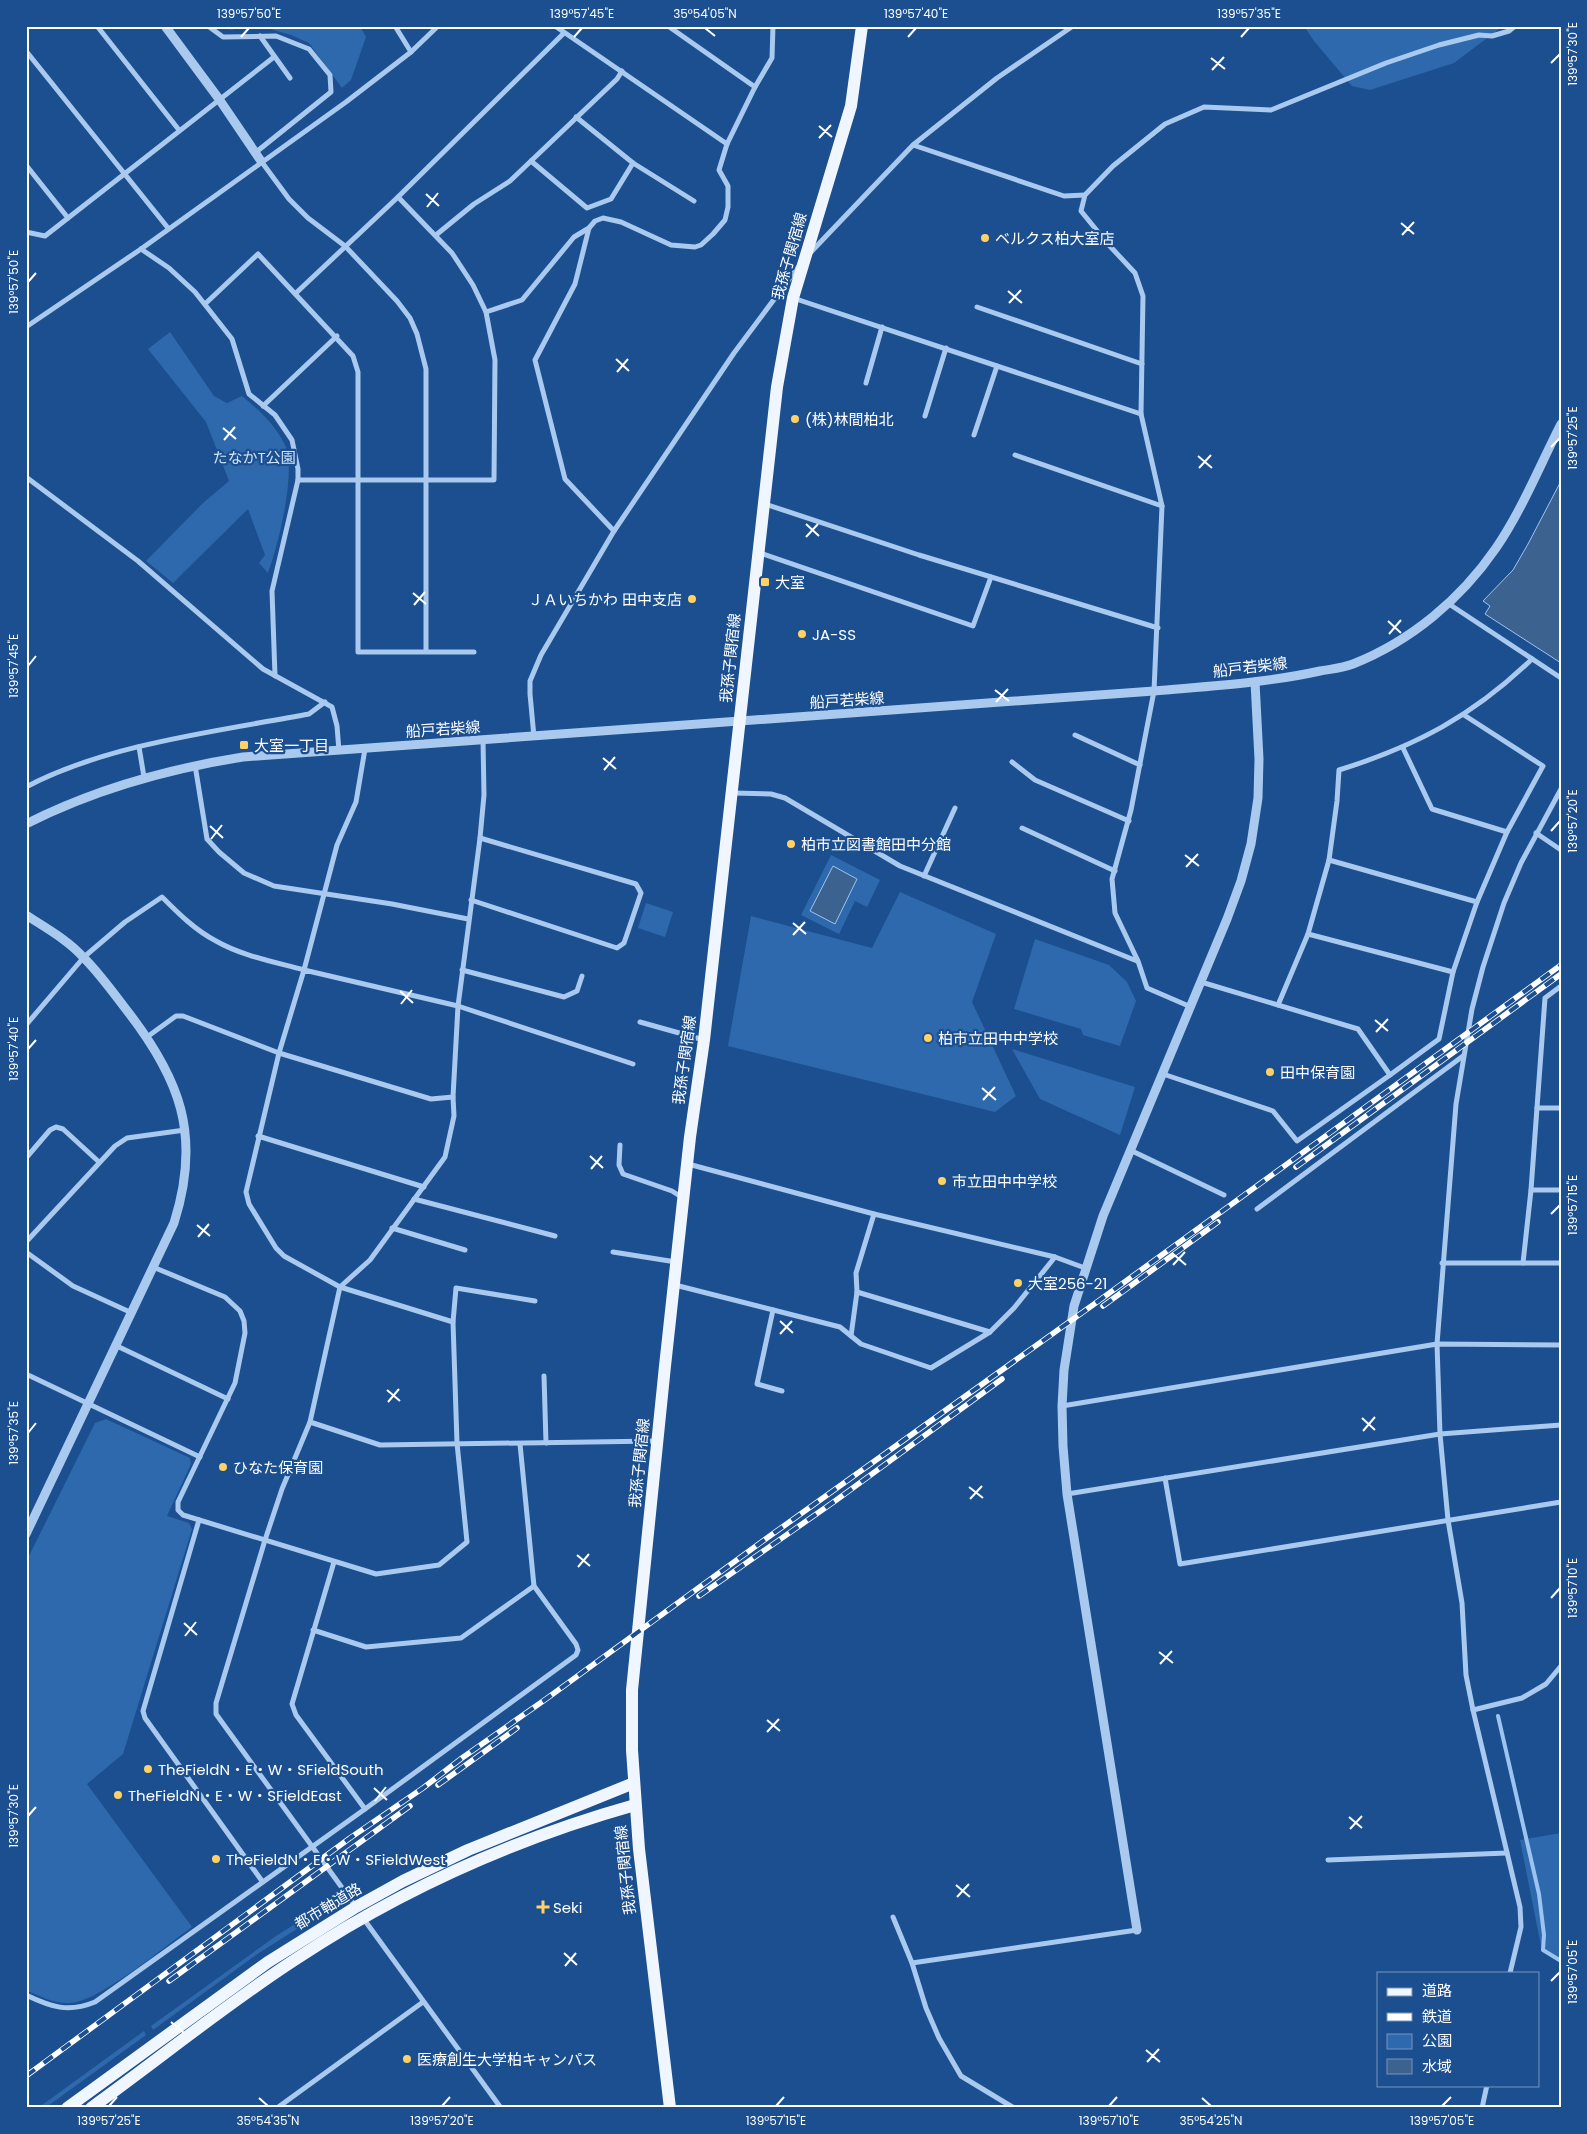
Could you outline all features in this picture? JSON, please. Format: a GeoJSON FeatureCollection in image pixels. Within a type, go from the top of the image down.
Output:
{"type":"FeatureCollection","features":[{"type":"Feature","properties":{"kind":"main road","name":"我孫子関宿線"},"geometry":{"type":"LineString","coordinates":[[670,2108],[635,1805],[632,1690],[683,1198],[704,1040],[777,387],[793,298],[803,260],[851,106],[862,26]]}},
{"type":"Feature","properties":{"kind":"main road","name":"都市軸道路"},"geometry":{"type":"LineString","coordinates":[[91,2108],[403,1881],[462,1853],[634,1783]]}},
{"type":"Feature","properties":{"kind":"main road","name":"都市軸道路"},"geometry":{"type":"LineString","coordinates":[[66,2108],[268,1962],[360,1912],[505,1849],[596,1816],[635,1805]]}},
{"type":"Feature","properties":{"kind":"street"},"geometry":{"type":"LineString","coordinates":[[97,26],[179,130]]}},
{"type":"Feature","properties":{"kind":"street"},"geometry":{"type":"LineString","coordinates":[[165,26],[219,99],[288,199],[308,218],[345,246],[397,301],[410,318],[417,334],[426,369],[426,651]]}},
{"type":"Feature","properties":{"kind":"street"},"geometry":{"type":"LineString","coordinates":[[208,26],[223,37],[276,36],[309,49],[330,75],[331,92],[255,153]]}},
{"type":"Feature","properties":{"kind":"street"},"geometry":{"type":"LineString","coordinates":[[395,26],[411,52]]}},
{"type":"Feature","properties":{"kind":"street"},"geometry":{"type":"LineString","coordinates":[[26,327],[141,248],[346,102],[411,52],[438,26]]}},
{"type":"Feature","properties":{"kind":"street"},"geometry":{"type":"LineString","coordinates":[[555,26],[563,34],[622,71],[727,144]]}},
{"type":"Feature","properties":{"kind":"street"},"geometry":{"type":"LineString","coordinates":[[668,26],[755,87]]}},
{"type":"Feature","properties":{"kind":"street"},"geometry":{"type":"LineString","coordinates":[[486,312],[522,300],[574,237],[603,218],[622,222],[671,245],[695,247],[714,234],[725,220],[728,207],[728,186],[720,170],[727,144],[755,87],[772,58],[773,26]]}},
{"type":"Feature","properties":{"kind":"street"},"geometry":{"type":"LineString","coordinates":[[534,736],[530,694],[534,670],[614,532],[734,353],[803,260],[914,145],[997,78],[1073,26]]}},
{"type":"Feature","properties":{"kind":"street"},"geometry":{"type":"LineString","coordinates":[[1191,1007],[1147,988],[1138,961],[1115,913],[1112,879],[1129,821],[1154,691],[1162,506],[1141,414],[1143,296],[1135,273],[1081,211],[1085,195],[1113,166],[1165,124],[1204,107],[1271,110],[1386,63],[1439,45],[1479,35],[1492,36],[1509,31],[1515,26]]}},
{"type":"Feature","properties":{"kind":"street"},"geometry":{"type":"LineString","coordinates":[[296,293],[398,197],[563,34]]}},
{"type":"Feature","properties":{"kind":"street"},"geometry":{"type":"LineString","coordinates":[[260,36],[290,78]]}},
{"type":"Feature","properties":{"kind":"street"},"geometry":{"type":"LineString","coordinates":[[26,51],[168,228]]}},
{"type":"Feature","properties":{"kind":"street"},"geometry":{"type":"LineString","coordinates":[[26,232],[45,236],[274,57]]}},
{"type":"Feature","properties":{"kind":"street"},"geometry":{"type":"LineString","coordinates":[[436,235],[474,204],[510,181],[617,79],[622,71]]}},
{"type":"Feature","properties":{"kind":"street"},"geometry":{"type":"LineString","coordinates":[[576,117],[633,163],[694,201]]}},
{"type":"Feature","properties":{"kind":"street"},"geometry":{"type":"LineString","coordinates":[[914,145],[1064,196],[1085,195]]}},
{"type":"Feature","properties":{"kind":"street"},"geometry":{"type":"LineString","coordinates":[[531,161],[587,208],[610,199],[633,163]]}},
{"type":"Feature","properties":{"kind":"street"},"geometry":{"type":"LineString","coordinates":[[26,165],[68,218]]}},
{"type":"Feature","properties":{"kind":"street"},"geometry":{"type":"LineString","coordinates":[[298,480],[494,480],[495,360],[486,312],[463,268],[436,235],[398,197]]}},
{"type":"Feature","properties":{"kind":"street"},"geometry":{"type":"LineString","coordinates":[[590,228],[575,284],[535,360],[565,479],[614,532]]}},
{"type":"Feature","properties":{"kind":"street"},"geometry":{"type":"LineString","coordinates":[[141,248],[169,268],[205,304],[232,339],[249,394],[275,415],[292,440],[298,480],[272,591],[275,676]]}},
{"type":"Feature","properties":{"kind":"street"},"geometry":{"type":"LineString","coordinates":[[205,304],[258,254],[337,336],[353,356],[358,372],[358,652],[474,652]]}},
{"type":"Feature","properties":{"kind":"street"},"geometry":{"type":"LineString","coordinates":[[793,298],[1141,414]]}},
{"type":"Feature","properties":{"kind":"street"},"geometry":{"type":"LineString","coordinates":[[977,306],[1142,364]]}},
{"type":"Feature","properties":{"kind":"street"},"geometry":{"type":"LineString","coordinates":[[866,383],[882,327]]}},
{"type":"Feature","properties":{"kind":"street"},"geometry":{"type":"LineString","coordinates":[[263,406],[337,336]]}},
{"type":"Feature","properties":{"kind":"street"},"geometry":{"type":"LineString","coordinates":[[925,416],[946,348]]}},
{"type":"Feature","properties":{"kind":"street"},"geometry":{"type":"LineString","coordinates":[[974,435],[996,366]]}},
{"type":"Feature","properties":{"kind":"street","name":"船戸若柴線"},"geometry":{"type":"LineString","coordinates":[[26,824],[77,800],[144,777],[194,765],[242,757],[1154,691],[1256,682],[1353,664],[1425,623],[1449,604],[1476,575],[1497,546],[1561,424]]}},
{"type":"Feature","properties":{"kind":"street"},"geometry":{"type":"LineString","coordinates":[[1015,455],[1162,506]]}},
{"type":"Feature","properties":{"kind":"street"},"geometry":{"type":"LineString","coordinates":[[26,477],[138,561],[263,669],[332,707],[335,714],[339,751]]}},
{"type":"Feature","properties":{"kind":"street"},"geometry":{"type":"LineString","coordinates":[[763,504],[1158,628]]}},
{"type":"Feature","properties":{"kind":"street"},"geometry":{"type":"LineString","coordinates":[[758,552],[973,626],[991,577]]}},
{"type":"Feature","properties":{"kind":"street"},"geometry":{"type":"LineString","coordinates":[[1449,604],[1561,678]]}},
{"type":"Feature","properties":{"kind":"street"},"geometry":{"type":"LineString","coordinates":[[1278,1005],[1308,934],[1329,860],[1339,770],[1403,748],[1464,715],[1532,659]]}},
{"type":"Feature","properties":{"kind":"street"},"geometry":{"type":"LineString","coordinates":[[912,1963],[1137,1930],[1067,1494],[1062,1406],[1067,1344],[1074,1306],[1103,1216],[1227,919],[1252,844],[1258,798],[1259,758],[1256,682]]}},
{"type":"Feature","properties":{"kind":"street"},"geometry":{"type":"LineString","coordinates":[[26,787],[46,776],[77,765],[139,747],[309,714],[325,702]]}},
{"type":"Feature","properties":{"kind":"street"},"geometry":{"type":"LineString","coordinates":[[1163,1074],[1273,1111],[1297,1141],[1439,1039],[1453,972],[1477,902],[1507,832],[1542,766],[1464,715]]}},
{"type":"Feature","properties":{"kind":"street"},"geometry":{"type":"LineString","coordinates":[[1075,735],[1140,765]]}},
{"type":"Feature","properties":{"kind":"street"},"geometry":{"type":"LineString","coordinates":[[483,740],[484,795],[458,1006],[453,1098],[454,1116],[445,1157],[370,1260],[340,1287],[310,1422],[282,1490],[265,1540],[216,1703],[216,1714],[501,2108]]}},
{"type":"Feature","properties":{"kind":"street"},"geometry":{"type":"LineString","coordinates":[[139,747],[144,777]]}},
{"type":"Feature","properties":{"kind":"street"},"geometry":{"type":"LineString","coordinates":[[1403,748],[1432,809],[1507,832]]}},
{"type":"Feature","properties":{"kind":"street"},"geometry":{"type":"LineString","coordinates":[[365,749],[356,802],[337,845],[304,970],[278,1053],[246,1192],[249,1204],[276,1248],[284,1256],[340,1287],[453,1322]]}},
{"type":"Feature","properties":{"kind":"street"},"geometry":{"type":"LineString","coordinates":[[1012,762],[1035,780],[1129,821]]}},
{"type":"Feature","properties":{"kind":"street"},"geometry":{"type":"LineString","coordinates":[[194,765],[207,839],[244,873],[274,886],[392,904],[468,919]]}},
{"type":"Feature","properties":{"kind":"street"},"geometry":{"type":"LineString","coordinates":[[1510,1972],[1521,1927],[1520,1906],[1466,1676],[1462,1603],[1448,1520],[1440,1434],[1437,1344],[1456,1104],[1463,1056],[1483,967],[1504,904],[1520,863],[1561,789]]}},
{"type":"Feature","properties":{"kind":"street"},"geometry":{"type":"LineString","coordinates":[[732,793],[771,794],[785,798],[900,866],[1138,961]]}},
{"type":"Feature","properties":{"kind":"street"},"geometry":{"type":"LineString","coordinates":[[924,876],[955,808]]}},
{"type":"Feature","properties":{"kind":"street"},"geometry":{"type":"LineString","coordinates":[[1022,828],[1115,871]]}},
{"type":"Feature","properties":{"kind":"street"},"geometry":{"type":"LineString","coordinates":[[1536,834],[1561,850]]}},
{"type":"Feature","properties":{"kind":"street"},"geometry":{"type":"LineString","coordinates":[[471,900],[618,948],[624,943],[641,893],[636,884],[480,838]]}},
{"type":"Feature","properties":{"kind":"street"},"geometry":{"type":"LineString","coordinates":[[1329,860],[1477,902]]}},
{"type":"Feature","properties":{"kind":"street"},"geometry":{"type":"LineString","coordinates":[[26,1025],[84,957],[125,922],[162,897],[184,919],[217,942],[235,950],[304,970],[458,1006],[633,1064]]}},
{"type":"Feature","properties":{"kind":"street"},"geometry":{"type":"LineString","coordinates":[[26,1534],[174,1223],[180,1204],[186,1154],[185,1130],[170,1075],[148,1037],[84,957],[63,939],[27,917]]}},
{"type":"Feature","properties":{"kind":"street"},"geometry":{"type":"LineString","coordinates":[[1308,934],[1453,972]]}},
{"type":"Feature","properties":{"kind":"street"},"geometry":{"type":"LineString","coordinates":[[462,970],[564,997],[577,991],[582,976]]}},
{"type":"Feature","properties":{"kind":"street"},"geometry":{"type":"LineString","coordinates":[[1201,982],[1358,1029],[1390,1075]]}},
{"type":"Feature","properties":{"kind":"street"},"geometry":{"type":"LineString","coordinates":[[1523,1263],[1531,1190],[1545,998],[1561,986]]}},
{"type":"Feature","properties":{"kind":"street"},"geometry":{"type":"LineString","coordinates":[[148,1037],[176,1016],[183,1016],[278,1053],[431,1099],[453,1098]]}},
{"type":"Feature","properties":{"kind":"street"},"geometry":{"type":"LineString","coordinates":[[640,1022],[704,1040]]}},
{"type":"Feature","properties":{"kind":"street"},"geometry":{"type":"LineString","coordinates":[[1257,1209],[1463,1056]]}},
{"type":"Feature","properties":{"kind":"street"},"geometry":{"type":"LineString","coordinates":[[1537,1108],[1561,1108]]}},
{"type":"Feature","properties":{"kind":"street"},"geometry":{"type":"LineString","coordinates":[[26,1158],[50,1130],[56,1127],[63,1130],[99,1162]]}},
{"type":"Feature","properties":{"kind":"street"},"geometry":{"type":"LineString","coordinates":[[26,1242],[115,1146],[127,1138],[185,1130]]}},
{"type":"Feature","properties":{"kind":"street"},"geometry":{"type":"LineString","coordinates":[[258,1136],[424,1187]]}},
{"type":"Feature","properties":{"kind":"street"},"geometry":{"type":"LineString","coordinates":[[620,1145],[618,1165],[623,1174],[672,1191],[683,1198]]}},
{"type":"Feature","properties":{"kind":"street"},"geometry":{"type":"LineString","coordinates":[[1130,1150],[1224,1195]]}},
{"type":"Feature","properties":{"kind":"street"},"geometry":{"type":"LineString","coordinates":[[688,1164],[874,1214],[1055,1257],[1085,1268]]}},
{"type":"Feature","properties":{"kind":"street"},"geometry":{"type":"LineString","coordinates":[[1531,1190],[1561,1190]]}},
{"type":"Feature","properties":{"kind":"street"},"geometry":{"type":"LineString","coordinates":[[414,1200],[555,1236]]}},
{"type":"Feature","properties":{"kind":"street"},"geometry":{"type":"LineString","coordinates":[[851,1336],[857,1292],[856,1273],[874,1214]]}},
{"type":"Feature","properties":{"kind":"street"},"geometry":{"type":"LineString","coordinates":[[392,1228],[465,1250]]}},
{"type":"Feature","properties":{"kind":"street"},"geometry":{"type":"LineString","coordinates":[[26,1252],[73,1286],[132,1313]]}},
{"type":"Feature","properties":{"kind":"street"},"geometry":{"type":"LineString","coordinates":[[613,1252],[677,1262]]}},
{"type":"Feature","properties":{"kind":"street"},"geometry":{"type":"LineString","coordinates":[[674,1285],[840,1327],[861,1344],[931,1368],[990,1332],[1014,1308],[1055,1257]]}},
{"type":"Feature","properties":{"kind":"street"},"geometry":{"type":"LineString","coordinates":[[1442,1263],[1561,1263]]}},
{"type":"Feature","properties":{"kind":"street"},"geometry":{"type":"LineString","coordinates":[[153,1267],[225,1297],[240,1311],[244,1321],[245,1333],[235,1383],[178,1502],[178,1510],[183,1516],[376,1574],[431,1568],[439,1565],[467,1542],[457,1443],[453,1322],[456,1288],[535,1301]]}},
{"type":"Feature","properties":{"kind":"street"},"geometry":{"type":"LineString","coordinates":[[857,1292],[990,1332]]}},
{"type":"Feature","properties":{"kind":"street"},"geometry":{"type":"LineString","coordinates":[[772,1310],[757,1384],[782,1391]]}},
{"type":"Feature","properties":{"kind":"street"},"geometry":{"type":"LineString","coordinates":[[1062,1406],[1437,1344],[1561,1345]]}},
{"type":"Feature","properties":{"kind":"street"},"geometry":{"type":"LineString","coordinates":[[117,1346],[228,1399]]}},
{"type":"Feature","properties":{"kind":"street"},"geometry":{"type":"LineString","coordinates":[[26,1374],[200,1457]]}},
{"type":"Feature","properties":{"kind":"street"},"geometry":{"type":"LineString","coordinates":[[544,1376],[546,1443]]}},
{"type":"Feature","properties":{"kind":"street"},"geometry":{"type":"LineString","coordinates":[[310,1422],[380,1445],[657,1441]]}},
{"type":"Feature","properties":{"kind":"street"},"geometry":{"type":"LineString","coordinates":[[1067,1494],[1440,1434],[1561,1425]]}},
{"type":"Feature","properties":{"kind":"street"},"geometry":{"type":"LineString","coordinates":[[26,1995],[55,2008],[84,2007],[95,2002],[576,1655],[578,1650],[576,1644],[534,1586],[520,1444]]}},
{"type":"Feature","properties":{"kind":"street"},"geometry":{"type":"LineString","coordinates":[[1165,1478],[1180,1564],[1561,1502]]}},
{"type":"Feature","properties":{"kind":"street"},"geometry":{"type":"LineString","coordinates":[[199,1520],[143,1711],[145,1718],[262,1881]]}},
{"type":"Feature","properties":{"kind":"street"},"geometry":{"type":"LineString","coordinates":[[334,1562],[292,1704],[293,1709],[365,1809]]}},
{"type":"Feature","properties":{"kind":"street"},"geometry":{"type":"LineString","coordinates":[[313,1630],[366,1647],[462,1638],[534,1586]]}},
{"type":"Feature","properties":{"kind":"street"},"geometry":{"type":"LineString","coordinates":[[1473,1710],[1522,1698],[1546,1684],[1561,1666]]}},
{"type":"Feature","properties":{"kind":"street"},"geometry":{"type":"LineString","coordinates":[[1328,1860],[1507,1852]]}},
{"type":"Feature","properties":{"kind":"street"},"geometry":{"type":"LineString","coordinates":[[893,1917],[912,1963],[926,2008],[939,2038],[961,2076],[1014,2108]]}},
{"type":"Feature","properties":{"kind":"street"},"geometry":{"type":"LineString","coordinates":[[277,2108],[423,2002]]}},
{"type":"Feature","properties":{"kind":"street"},"geometry":{"type":"LineString","coordinates":[[1482,2108],[1487,2086]]}},
{"type":"Feature","properties":{"kind":"green space"},"geometry":{"type":"Polygon","coordinates":[[[223,26],[245,26],[231,30],[223,26]]]}},
{"type":"Feature","properties":{"kind":"green space"},"geometry":{"type":"Polygon","coordinates":[[[245,26],[360,26],[366,37],[351,80],[342,88],[309,43],[267,28],[252,29],[245,26]]]}},
{"type":"Feature","properties":{"kind":"green space"},"geometry":{"type":"Polygon","coordinates":[[[1304,26],[1503,26],[1454,63],[1370,90],[1352,86],[1314,41],[1304,26]]]}},
{"type":"Feature","properties":{"kind":"green space","name":"たなかT公園"},"geometry":{"type":"Polygon","coordinates":[[[170,332],[214,396],[227,403],[242,396],[271,424],[285,445],[289,472],[288,490],[277,545],[268,573],[259,563],[265,555],[248,509],[173,583],[146,561],[203,503],[229,481],[206,422],[148,349],[170,332]]]}},
{"type":"Feature","properties":{"kind":"green space"},"geometry":{"type":"Polygon","coordinates":[[[831,855],[880,880],[867,907],[855,901],[839,934],[801,915],[831,855]]]}},
{"type":"Feature","properties":{"kind":"green space"},"geometry":{"type":"Polygon","coordinates":[[[900,892],[996,934],[972,1002],[1016,1096],[995,1112],[728,1046],[751,916],[872,948],[900,892]]]}},
{"type":"Feature","properties":{"kind":"green space"},"geometry":{"type":"Polygon","coordinates":[[[646,903],[673,912],[665,937],[638,928],[646,903]]]}},
{"type":"Feature","properties":{"kind":"green space"},"geometry":{"type":"Polygon","coordinates":[[[1035,939],[1109,965],[1127,982],[1136,1001],[1120,1046],[1083,1035],[1081,1029],[1014,1009],[1035,939]]]}},
{"type":"Feature","properties":{"kind":"green space"},"geometry":{"type":"Polygon","coordinates":[[[1012,1049],[1135,1087],[1120,1135],[1040,1099],[1012,1049]]]}},
{"type":"Feature","properties":{"kind":"green space"},"geometry":{"type":"Polygon","coordinates":[[[106,1419],[190,1458],[191,1464],[167,1516],[189,1523],[192,1529],[123,1754],[87,1784],[192,1927],[114,1984],[82,2000],[64,2003],[47,1999],[26,1990],[26,1562],[95,1423],[106,1419]]]}},
{"type":"Feature","properties":{"kind":"green space"},"geometry":{"type":"Polygon","coordinates":[[[1561,1833],[1561,1963],[1542,1951],[1520,1840],[1561,1833]]]}},
{"type":"Feature","properties":{"kind":"green space"},"geometry":{"type":"Polygon","coordinates":[[[329,1903],[331,1906],[328,1909],[256,1955],[153,2030],[151,2026],[276,1936],[329,1903]]]}},
{"type":"Feature","properties":{"kind":"green space"},"geometry":{"type":"Polygon","coordinates":[[[144,2031],[146,2035],[45,2108],[38,2108],[144,2031]]]}},
{"type":"Feature","properties":{"kind":"water"},"geometry":{"type":"Polygon","coordinates":[[[1561,481],[1561,663],[1485,614],[1490,606],[1483,601],[1513,570],[1561,481]]]}},
{"type":"Feature","properties":{"kind":"water"},"geometry":{"type":"Polygon","coordinates":[[[833,866],[857,879],[835,924],[810,911],[833,866]]]}},
{"type":"Feature","properties":{"kind":"waterway"},"geometry":{"type":"LineString","coordinates":[[1498,1716],[1539,1894],[1544,1935],[1543,1950],[1561,1961]]}},
{"type":"Feature","properties":{"kind":"railway"},"geometry":{"type":"LineString","coordinates":[[26,2076],[350,1838],[423,1788],[1561,965]]}},
{"type":"Feature","properties":{"kind":"railway"},"geometry":{"type":"LineString","coordinates":[[1296,1167],[1561,974]]}},
{"type":"Feature","properties":{"kind":"railway"},"geometry":{"type":"LineString","coordinates":[[1103,1306],[1218,1222]]}},
{"type":"Feature","properties":{"kind":"railway"},"geometry":{"type":"LineString","coordinates":[[699,1596],[835,1501],[1002,1379]]}},
{"type":"Feature","properties":{"kind":"railway"},"geometry":{"type":"LineString","coordinates":[[438,1785],[517,1728]]}},
{"type":"Feature","properties":{"kind":"railway"},"geometry":{"type":"LineString","coordinates":[[169,1981],[410,1806]]}},
{"type":"Feature","properties":{"kind":"place","name":"ベルクス柏大室店"},"geometry":{"type":"Point","coordinates":[985,238]}},
{"type":"Feature","properties":{"kind":"place","name":"(株)林間柏北"},"geometry":{"type":"Point","coordinates":[795,419]}},
{"type":"Feature","properties":{"kind":"place","name":"大室"},"geometry":{"type":"Point","coordinates":[765,582]}},
{"type":"Feature","properties":{"kind":"place","name":"ＪＡいちかわ 田中支店"},"geometry":{"type":"Point","coordinates":[692,599]}},
{"type":"Feature","properties":{"kind":"place","name":"JA-SS"},"geometry":{"type":"Point","coordinates":[802,634]}},
{"type":"Feature","properties":{"kind":"place","name":"大室一丁目"},"geometry":{"type":"Point","coordinates":[244,745]}},
{"type":"Feature","properties":{"kind":"place","name":"柏市立図書館田中分館"},"geometry":{"type":"Point","coordinates":[791,844]}},
{"type":"Feature","properties":{"kind":"place","name":"柏市立田中中学校"},"geometry":{"type":"Point","coordinates":[928,1038]}},
{"type":"Feature","properties":{"kind":"place","name":"田中保育園"},"geometry":{"type":"Point","coordinates":[1270,1072]}},
{"type":"Feature","properties":{"kind":"place","name":"市立田中中学校"},"geometry":{"type":"Point","coordinates":[942,1181]}},
{"type":"Feature","properties":{"kind":"place","name":"大室256-21"},"geometry":{"type":"Point","coordinates":[1018,1283]}},
{"type":"Feature","properties":{"kind":"place","name":"ひなた保育園"},"geometry":{"type":"Point","coordinates":[223,1467]}},
{"type":"Feature","properties":{"kind":"place","name":"TheFieldN・E・W・SFieldSouth"},"geometry":{"type":"Point","coordinates":[148,1769]}},
{"type":"Feature","properties":{"kind":"place","name":"TheFieldN・E・W・SFieldEast"},"geometry":{"type":"Point","coordinates":[118,1795]}},
{"type":"Feature","properties":{"kind":"place","name":"TheFieldN・E・W・SFieldWest"},"geometry":{"type":"Point","coordinates":[216,1859]}},
{"type":"Feature","properties":{"kind":"place","name":"Seki"},"geometry":{"type":"Point","coordinates":[543,1907]}},
{"type":"Feature","properties":{"kind":"place","name":"医療創生大学柏キャンパス"},"geometry":{"type":"Point","coordinates":[407,2059]}}]}
